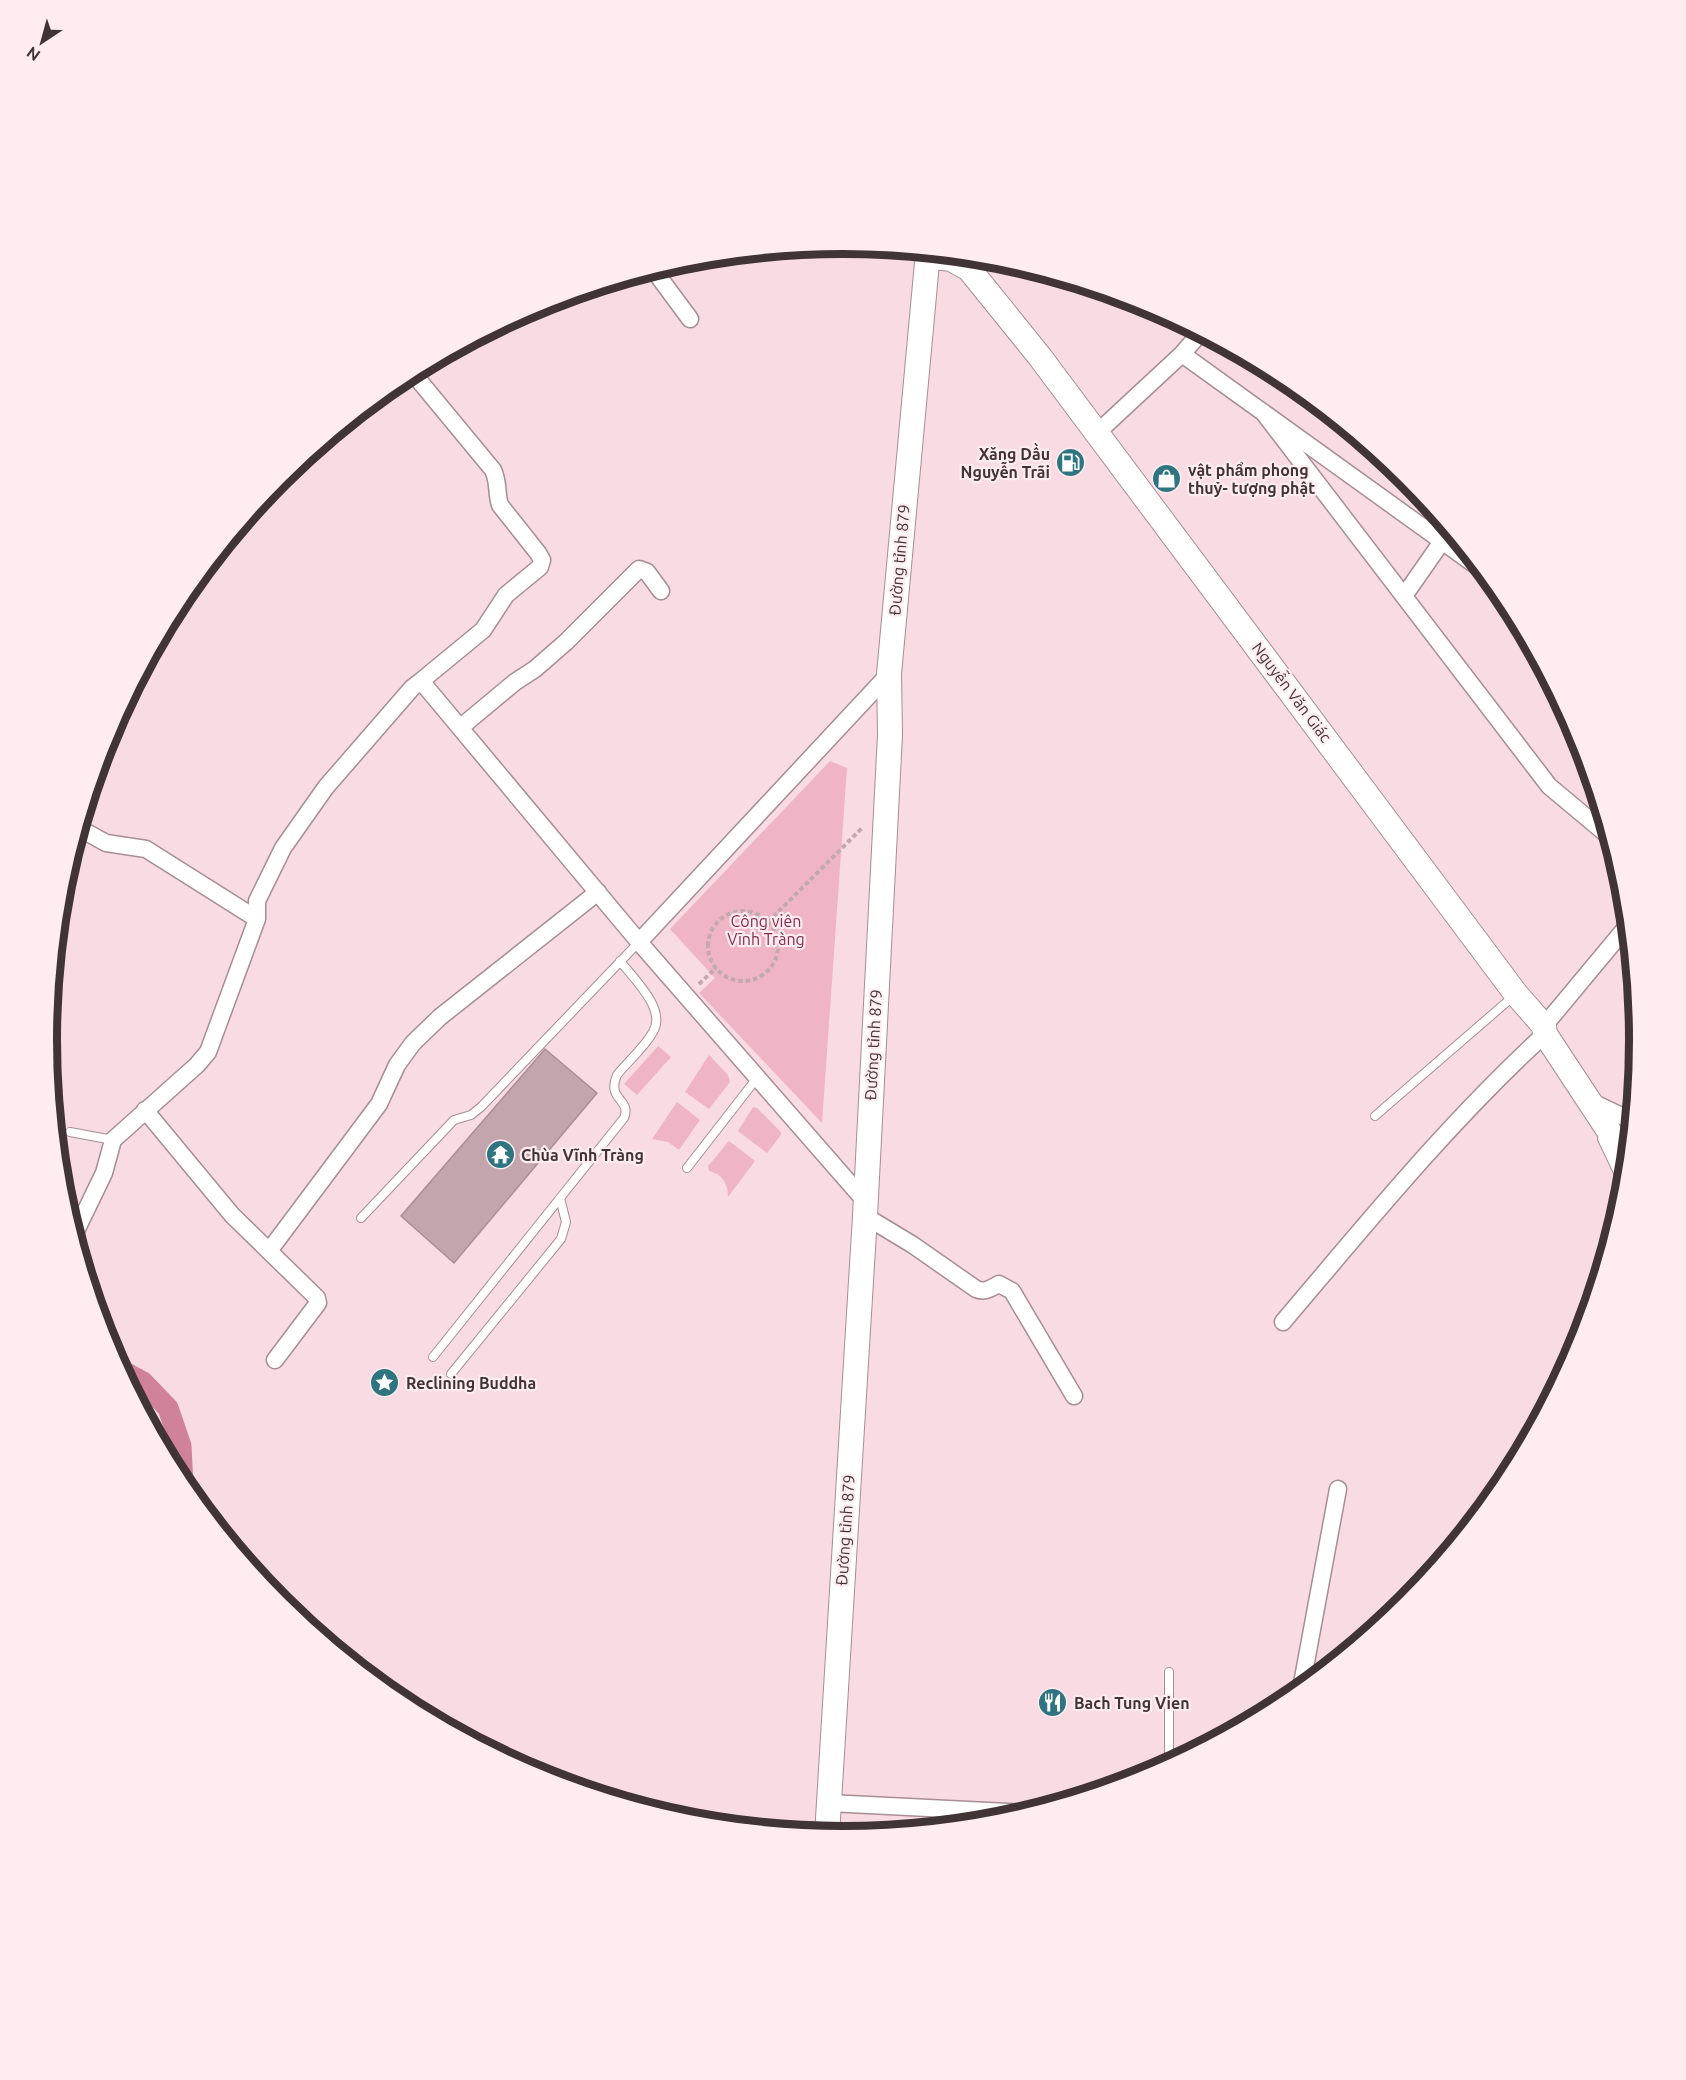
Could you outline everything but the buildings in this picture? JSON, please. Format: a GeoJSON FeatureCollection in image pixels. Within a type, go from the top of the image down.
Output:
{"type":"FeatureCollection","features":[{"type":"Feature","properties":{"kind":"main road","name":"Đường tỉnh 879"},"geometry":{"type":"LineString","coordinates":[[828,1825],[865,1208],[890,735],[889,674],[928,259]]}},
{"type":"Feature","properties":{"kind":"main road","name":"Nguyễn Văn Giác"},"geometry":{"type":"LineString","coordinates":[[958,263],[969,269],[1098,432],[1545,1030],[1621,1149]]}},
{"type":"Feature","properties":{"kind":"street"},"geometry":{"type":"LineString","coordinates":[[662,276],[690,319]]}},
{"type":"Feature","properties":{"kind":"street"},"geometry":{"type":"LineString","coordinates":[[1098,432],[1182,354],[1196,338]]}},
{"type":"Feature","properties":{"kind":"street"},"geometry":{"type":"LineString","coordinates":[[1182,354],[1445,535]]}},
{"type":"Feature","properties":{"kind":"street"},"geometry":{"type":"LineString","coordinates":[[79,1224],[104,1173],[114,1140],[197,1065],[208,1052],[257,919],[258,901],[283,848],[326,787],[412,688],[483,630],[506,595],[540,567],[542,560],[538,553],[500,505],[497,478],[493,470],[418,379]]}},
{"type":"Feature","properties":{"kind":"street"},"geometry":{"type":"LineString","coordinates":[[1263,412],[1549,786],[1599,828]]}},
{"type":"Feature","properties":{"kind":"street"},"geometry":{"type":"LineString","coordinates":[[1404,596],[1446,536]]}},
{"type":"Feature","properties":{"kind":"street"},"geometry":{"type":"LineString","coordinates":[[461,727],[566,642],[639,569],[647,572],[661,591]]}},
{"type":"Feature","properties":{"kind":"street"},"geometry":{"type":"LineString","coordinates":[[639,942],[889,674]]}},
{"type":"Feature","properties":{"kind":"street"},"geometry":{"type":"LineString","coordinates":[[421,681],[865,1208],[976,1289],[987,1290],[999,1284],[1012,1291],[1074,1396]]}},
{"type":"Feature","properties":{"kind":"street"},"geometry":{"type":"LineString","coordinates":[[86,832],[106,843],[146,849],[257,919]]}},
{"type":"Feature","properties":{"kind":"street"},"geometry":{"type":"LineString","coordinates":[[269,1251],[379,1104],[397,1065],[413,1043],[440,1017],[598,892]]}},
{"type":"Feature","properties":{"kind":"street"},"geometry":{"type":"LineString","coordinates":[[1283,1322],[1436,1142],[1545,1030],[1621,933]]}},
{"type":"Feature","properties":{"kind":"street"},"geometry":{"type":"LineString","coordinates":[[1589,1101],[1624,1117]]}},
{"type":"Feature","properties":{"kind":"street"},"geometry":{"type":"LineString","coordinates":[[145,1110],[217,1198],[314,1293],[318,1303],[274,1360]]}},
{"type":"Feature","properties":{"kind":"street"},"geometry":{"type":"LineString","coordinates":[[1303,1677],[1338,1489]]}},
{"type":"Feature","properties":{"kind":"street"},"geometry":{"type":"LineString","coordinates":[[829,1803],[994,1811]]}},
{"type":"Feature","properties":{"kind":"lane"},"geometry":{"type":"LineString","coordinates":[[361,1218],[454,1120],[471,1115],[481,1107],[639,942]]}},
{"type":"Feature","properties":{"kind":"lane"},"geometry":{"type":"LineString","coordinates":[[433,1357],[624,1118],[625,1106],[614,1091],[613,1083],[617,1075],[654,1031],[656,1015],[652,1002],[620,961]]}},
{"type":"Feature","properties":{"kind":"lane"},"geometry":{"type":"LineString","coordinates":[[1375,1116],[1516,994]]}},
{"type":"Feature","properties":{"kind":"lane"},"geometry":{"type":"LineString","coordinates":[[687,1168],[757,1078]]}},
{"type":"Feature","properties":{"kind":"lane"},"geometry":{"type":"LineString","coordinates":[[1589,1101],[1604,1144],[1617,1172]]}},
{"type":"Feature","properties":{"kind":"lane"},"geometry":{"type":"LineString","coordinates":[[70,1132],[114,1140]]}},
{"type":"Feature","properties":{"kind":"lane"},"geometry":{"type":"LineString","coordinates":[[451,1374],[561,1239],[566,1222],[560,1198]]}},
{"type":"Feature","properties":{"kind":"lane"},"geometry":{"type":"LineString","coordinates":[[1169,1672],[1169,1755]]}},
{"type":"Feature","properties":{"kind":"path"},"geometry":{"type":"LineString","coordinates":[[768,922],[886,804]]}},
{"type":"Feature","properties":{"kind":"path"},"geometry":{"type":"LineString","coordinates":[[748,912],[759,915],[768,922],[777,943],[772,966],[764,974],[753,980],[742,981],[730,978],[716,968],[709,953],[708,942],[717,922],[726,915],[748,912]]}},
{"type":"Feature","properties":{"kind":"path"},"geometry":{"type":"LineString","coordinates":[[686,996],[716,968]]}},
{"type":"Feature","properties":{"kind":"green space","name":"Công viên Vĩnh Tràng"},"geometry":{"type":"Polygon","coordinates":[[[830,761],[847,768],[822,1123],[699,993],[715,978],[670,929],[830,761]]]}},
{"type":"Feature","properties":{"kind":"green space"},"geometry":{"type":"Polygon","coordinates":[[[658,1046],[671,1057],[637,1095],[624,1084],[658,1046]]]}},
{"type":"Feature","properties":{"kind":"green space"},"geometry":{"type":"Polygon","coordinates":[[[709,1055],[728,1075],[730,1082],[709,1109],[685,1092],[709,1055]]]}},
{"type":"Feature","properties":{"kind":"green space"},"geometry":{"type":"Polygon","coordinates":[[[677,1102],[700,1120],[679,1150],[668,1142],[652,1139],[677,1102]]]}},
{"type":"Feature","properties":{"kind":"green space"},"geometry":{"type":"Polygon","coordinates":[[[753,1107],[757,1108],[781,1132],[767,1153],[738,1131],[753,1107]]]}},
{"type":"Feature","properties":{"kind":"green space"},"geometry":{"type":"Polygon","coordinates":[[[729,1141],[755,1161],[728,1197],[727,1187],[723,1180],[717,1174],[709,1171],[708,1166],[729,1141]]]}},
{"type":"Feature","properties":{"kind":"waterway"},"geometry":{"type":"LineString","coordinates":[[133,1376],[143,1382],[168,1408],[181,1446],[182,1466]]}},
{"type":"Feature","properties":{"kind":"place","name":"Xăng Dầu Nguyễn Trãi"},"geometry":{"type":"Point","coordinates":[1071,463]}},
{"type":"Feature","properties":{"kind":"place","name":"vật phẩm phong thuỷ- tượng phật"},"geometry":{"type":"Point","coordinates":[1167,479]}},
{"type":"Feature","properties":{"kind":"place","name":"Chùa Vĩnh Tràng"},"geometry":{"type":"Point","coordinates":[500,1155]}},
{"type":"Feature","properties":{"kind":"place","name":"Reclining Buddha"},"geometry":{"type":"Point","coordinates":[385,1383]}},
{"type":"Feature","properties":{"kind":"place","name":"Bach Tung Vien"},"geometry":{"type":"Point","coordinates":[1053,1703]}}]}
